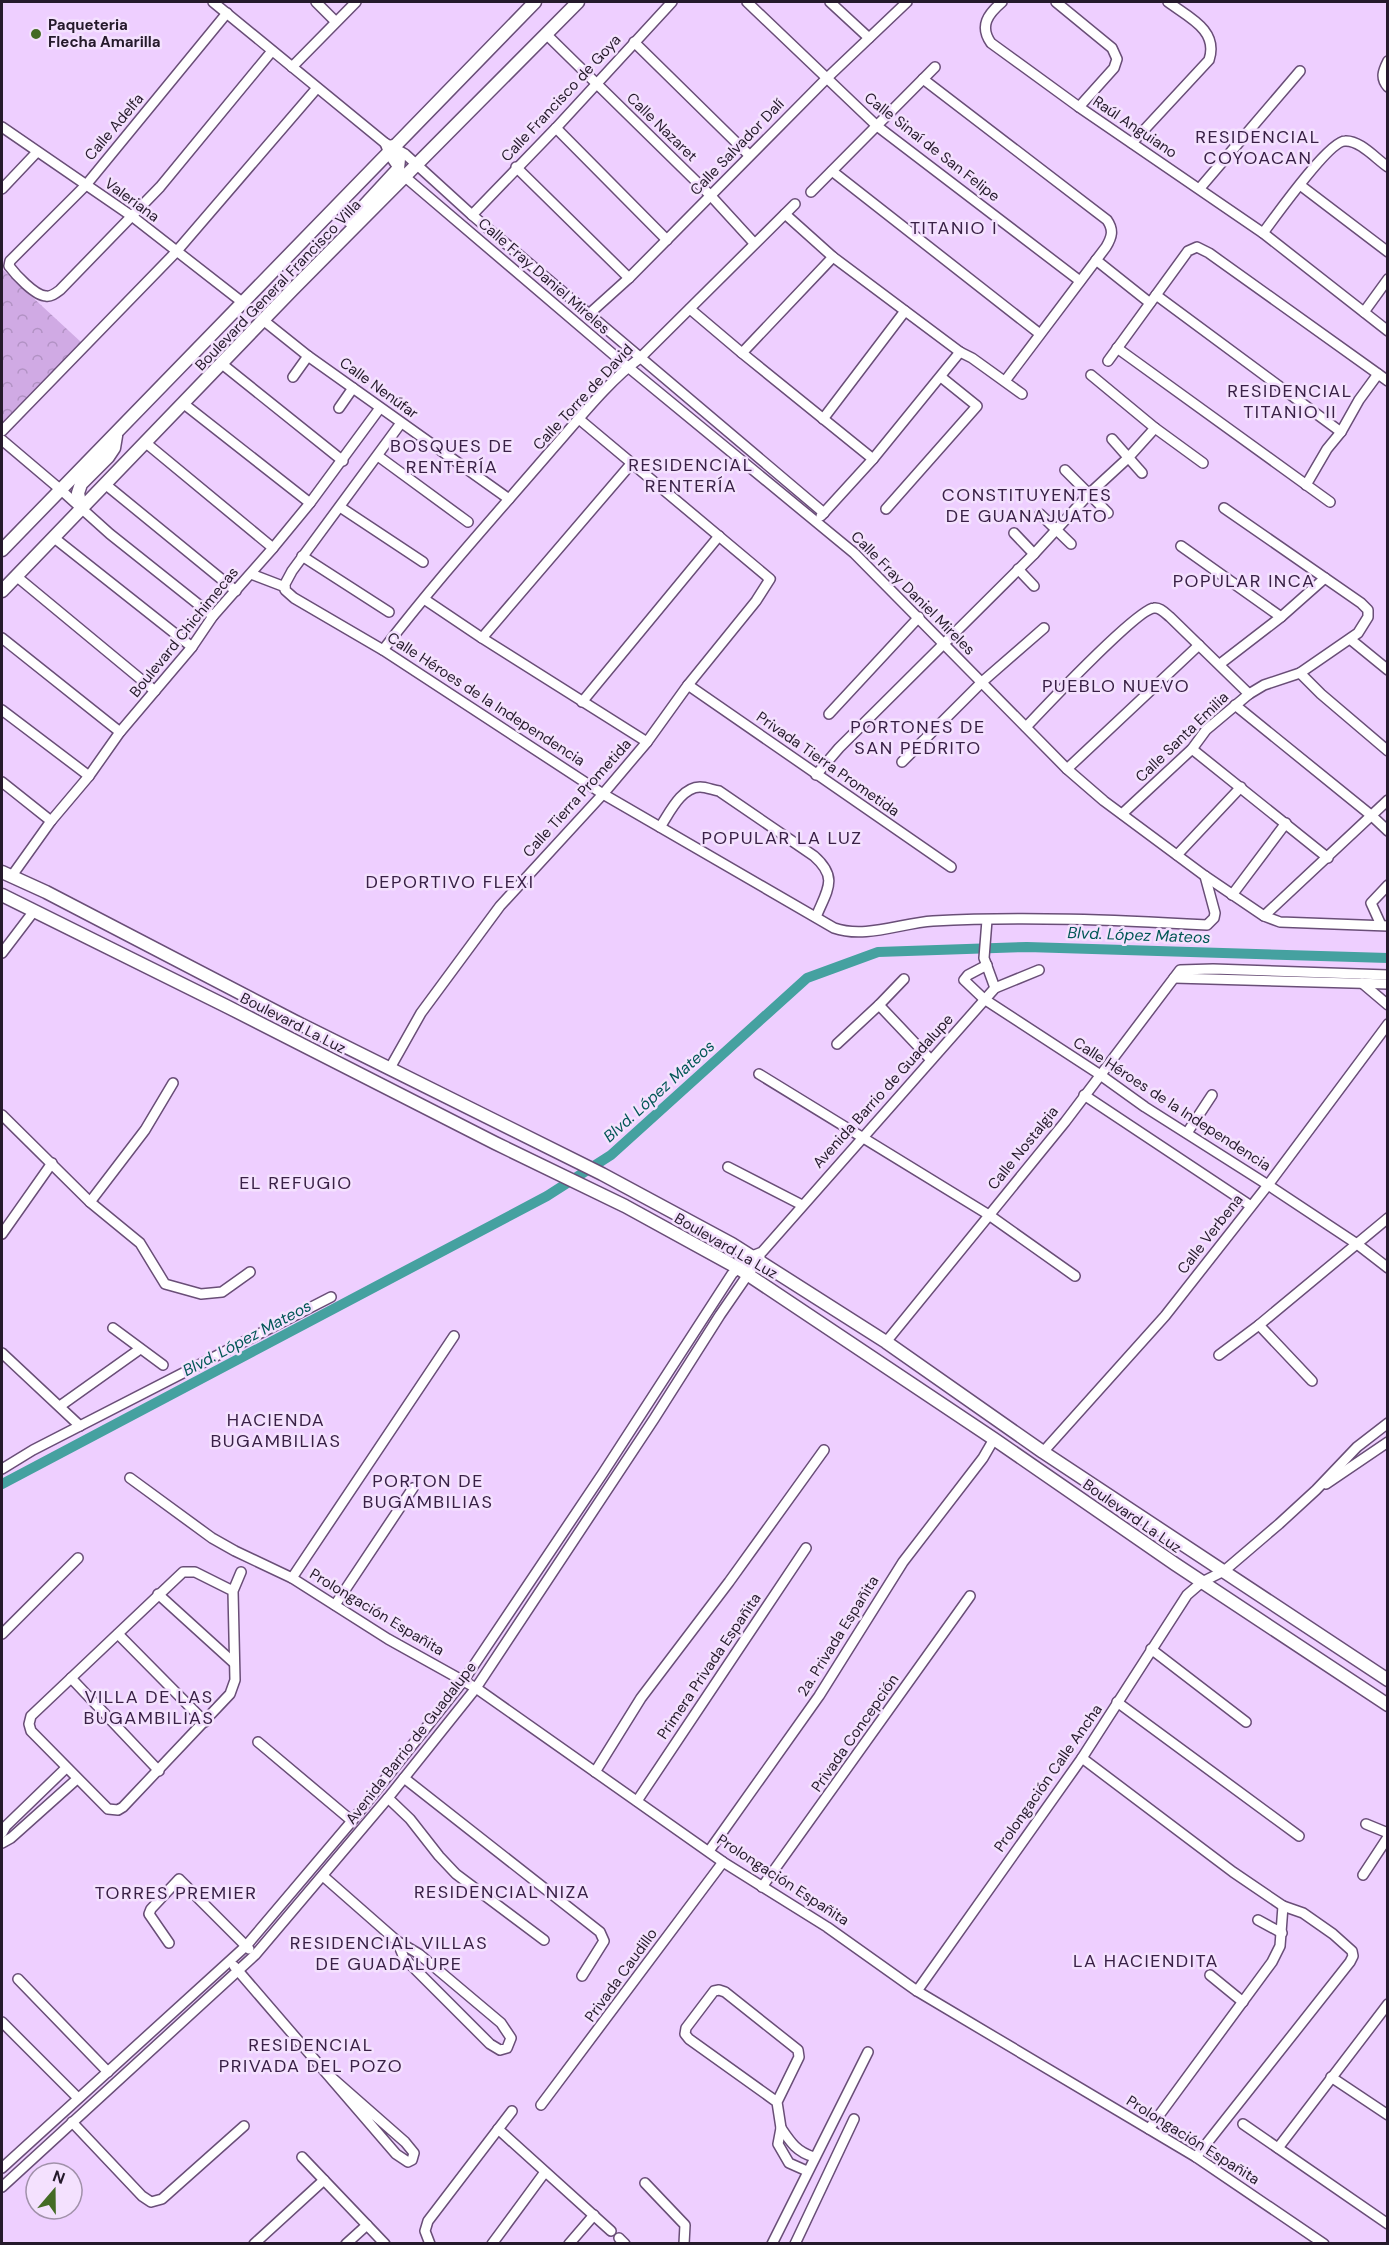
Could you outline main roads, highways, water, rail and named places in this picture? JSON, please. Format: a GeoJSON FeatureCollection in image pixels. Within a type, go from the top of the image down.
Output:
{"type":"FeatureCollection","features":[{"type":"Feature","properties":{"kind":"main road","name":"Boulevard General Francisco Villa"},"geometry":{"type":"LineString","coordinates":[[2,591],[326,256],[401,172],[415,164],[578,2]]}},
{"type":"Feature","properties":{"kind":"main road","name":"Boulevard General Francisco Villa"},"geometry":{"type":"LineString","coordinates":[[2,550],[116,434],[388,147],[529,4]]}},
{"type":"Feature","properties":{"kind":"main road"},"geometry":{"type":"LineString","coordinates":[[388,147],[399,159],[401,172]]}},
{"type":"Feature","properties":{"kind":"main road"},"geometry":{"type":"LineString","coordinates":[[81,508],[78,493],[81,484],[108,458],[114,448],[116,434]]}},
{"type":"Feature","properties":{"kind":"main road","name":"Boulevard La Luz"},"geometry":{"type":"LineString","coordinates":[[6,875],[46,892],[158,951],[636,1191],[758,1256],[1043,1452],[1386,1678]]}},
{"type":"Feature","properties":{"kind":"main road","name":"Boulevard La Luz"},"geometry":{"type":"LineString","coordinates":[[2,895],[625,1206],[743,1272],[1388,1705]]}},
{"type":"Feature","properties":{"kind":"main road"},"geometry":{"type":"LineString","coordinates":[[625,1206],[632,1201],[636,1191]]}},
{"type":"Feature","properties":{"kind":"waterway","name":"Blvd. López Mateos"},"geometry":{"type":"LineString","coordinates":[[2,1484],[547,1196],[611,1155],[807,978],[878,952],[1027,947],[1388,958]]}},
{"type":"Feature","properties":{"kind":"place","name":"Paqueteria Flecha Amarilla"},"geometry":{"type":"Point","coordinates":[36,34]}},
{"type":"Feature","properties":{"kind":"district","name":"RESIDENCIAL COYOACAN"},"geometry":{"type":"Point","coordinates":[1258,147]}},
{"type":"Feature","properties":{"kind":"district","name":"TITANIO I"},"geometry":{"type":"Point","coordinates":[954,228]}},
{"type":"Feature","properties":{"kind":"district","name":"RESIDENCIAL TITANIO II"},"geometry":{"type":"Point","coordinates":[1290,401]}},
{"type":"Feature","properties":{"kind":"district","name":"BOSQUES DE RENTERÍA"},"geometry":{"type":"Point","coordinates":[452,456]}},
{"type":"Feature","properties":{"kind":"district","name":"RESIDENCIAL RENTERÍA"},"geometry":{"type":"Point","coordinates":[691,475]}},
{"type":"Feature","properties":{"kind":"district","name":"CONSTITUYENTES DE GUANAJUATO"},"geometry":{"type":"Point","coordinates":[1027,505]}},
{"type":"Feature","properties":{"kind":"district","name":"POPULAR INCA"},"geometry":{"type":"Point","coordinates":[1244,581]}},
{"type":"Feature","properties":{"kind":"district","name":"PUEBLO NUEVO"},"geometry":{"type":"Point","coordinates":[1116,686]}},
{"type":"Feature","properties":{"kind":"district","name":"PORTONES DE SAN PEDRITO"},"geometry":{"type":"Point","coordinates":[918,737]}},
{"type":"Feature","properties":{"kind":"district","name":"POPULAR LA LUZ"},"geometry":{"type":"Point","coordinates":[782,838]}},
{"type":"Feature","properties":{"kind":"district","name":"DEPORTIVO FLEXI"},"geometry":{"type":"Point","coordinates":[450,882]}},
{"type":"Feature","properties":{"kind":"district","name":"EL REFUGIO"},"geometry":{"type":"Point","coordinates":[296,1183]}},
{"type":"Feature","properties":{"kind":"district","name":"HACIENDA BUGAMBILIAS"},"geometry":{"type":"Point","coordinates":[276,1430]}},
{"type":"Feature","properties":{"kind":"district","name":"PORTON DE BUGAMBILIAS"},"geometry":{"type":"Point","coordinates":[428,1491]}},
{"type":"Feature","properties":{"kind":"district","name":"VILLA DE LAS BUGAMBILIAS"},"geometry":{"type":"Point","coordinates":[149,1707]}},
{"type":"Feature","properties":{"kind":"district","name":"RESIDENCIAL NIZA"},"geometry":{"type":"Point","coordinates":[502,1892]}},
{"type":"Feature","properties":{"kind":"district","name":"TORRES PREMIER"},"geometry":{"type":"Point","coordinates":[176,1893]}},
{"type":"Feature","properties":{"kind":"district","name":"RESIDENCIAL VILLAS DE GUADALUPE"},"geometry":{"type":"Point","coordinates":[389,1953]}},
{"type":"Feature","properties":{"kind":"district","name":"LA HACIENDITA"},"geometry":{"type":"Point","coordinates":[1146,1961]}},
{"type":"Feature","properties":{"kind":"district","name":"RESIDENCIAL PRIVADA DEL POZO"},"geometry":{"type":"Point","coordinates":[311,2055]}}]}
